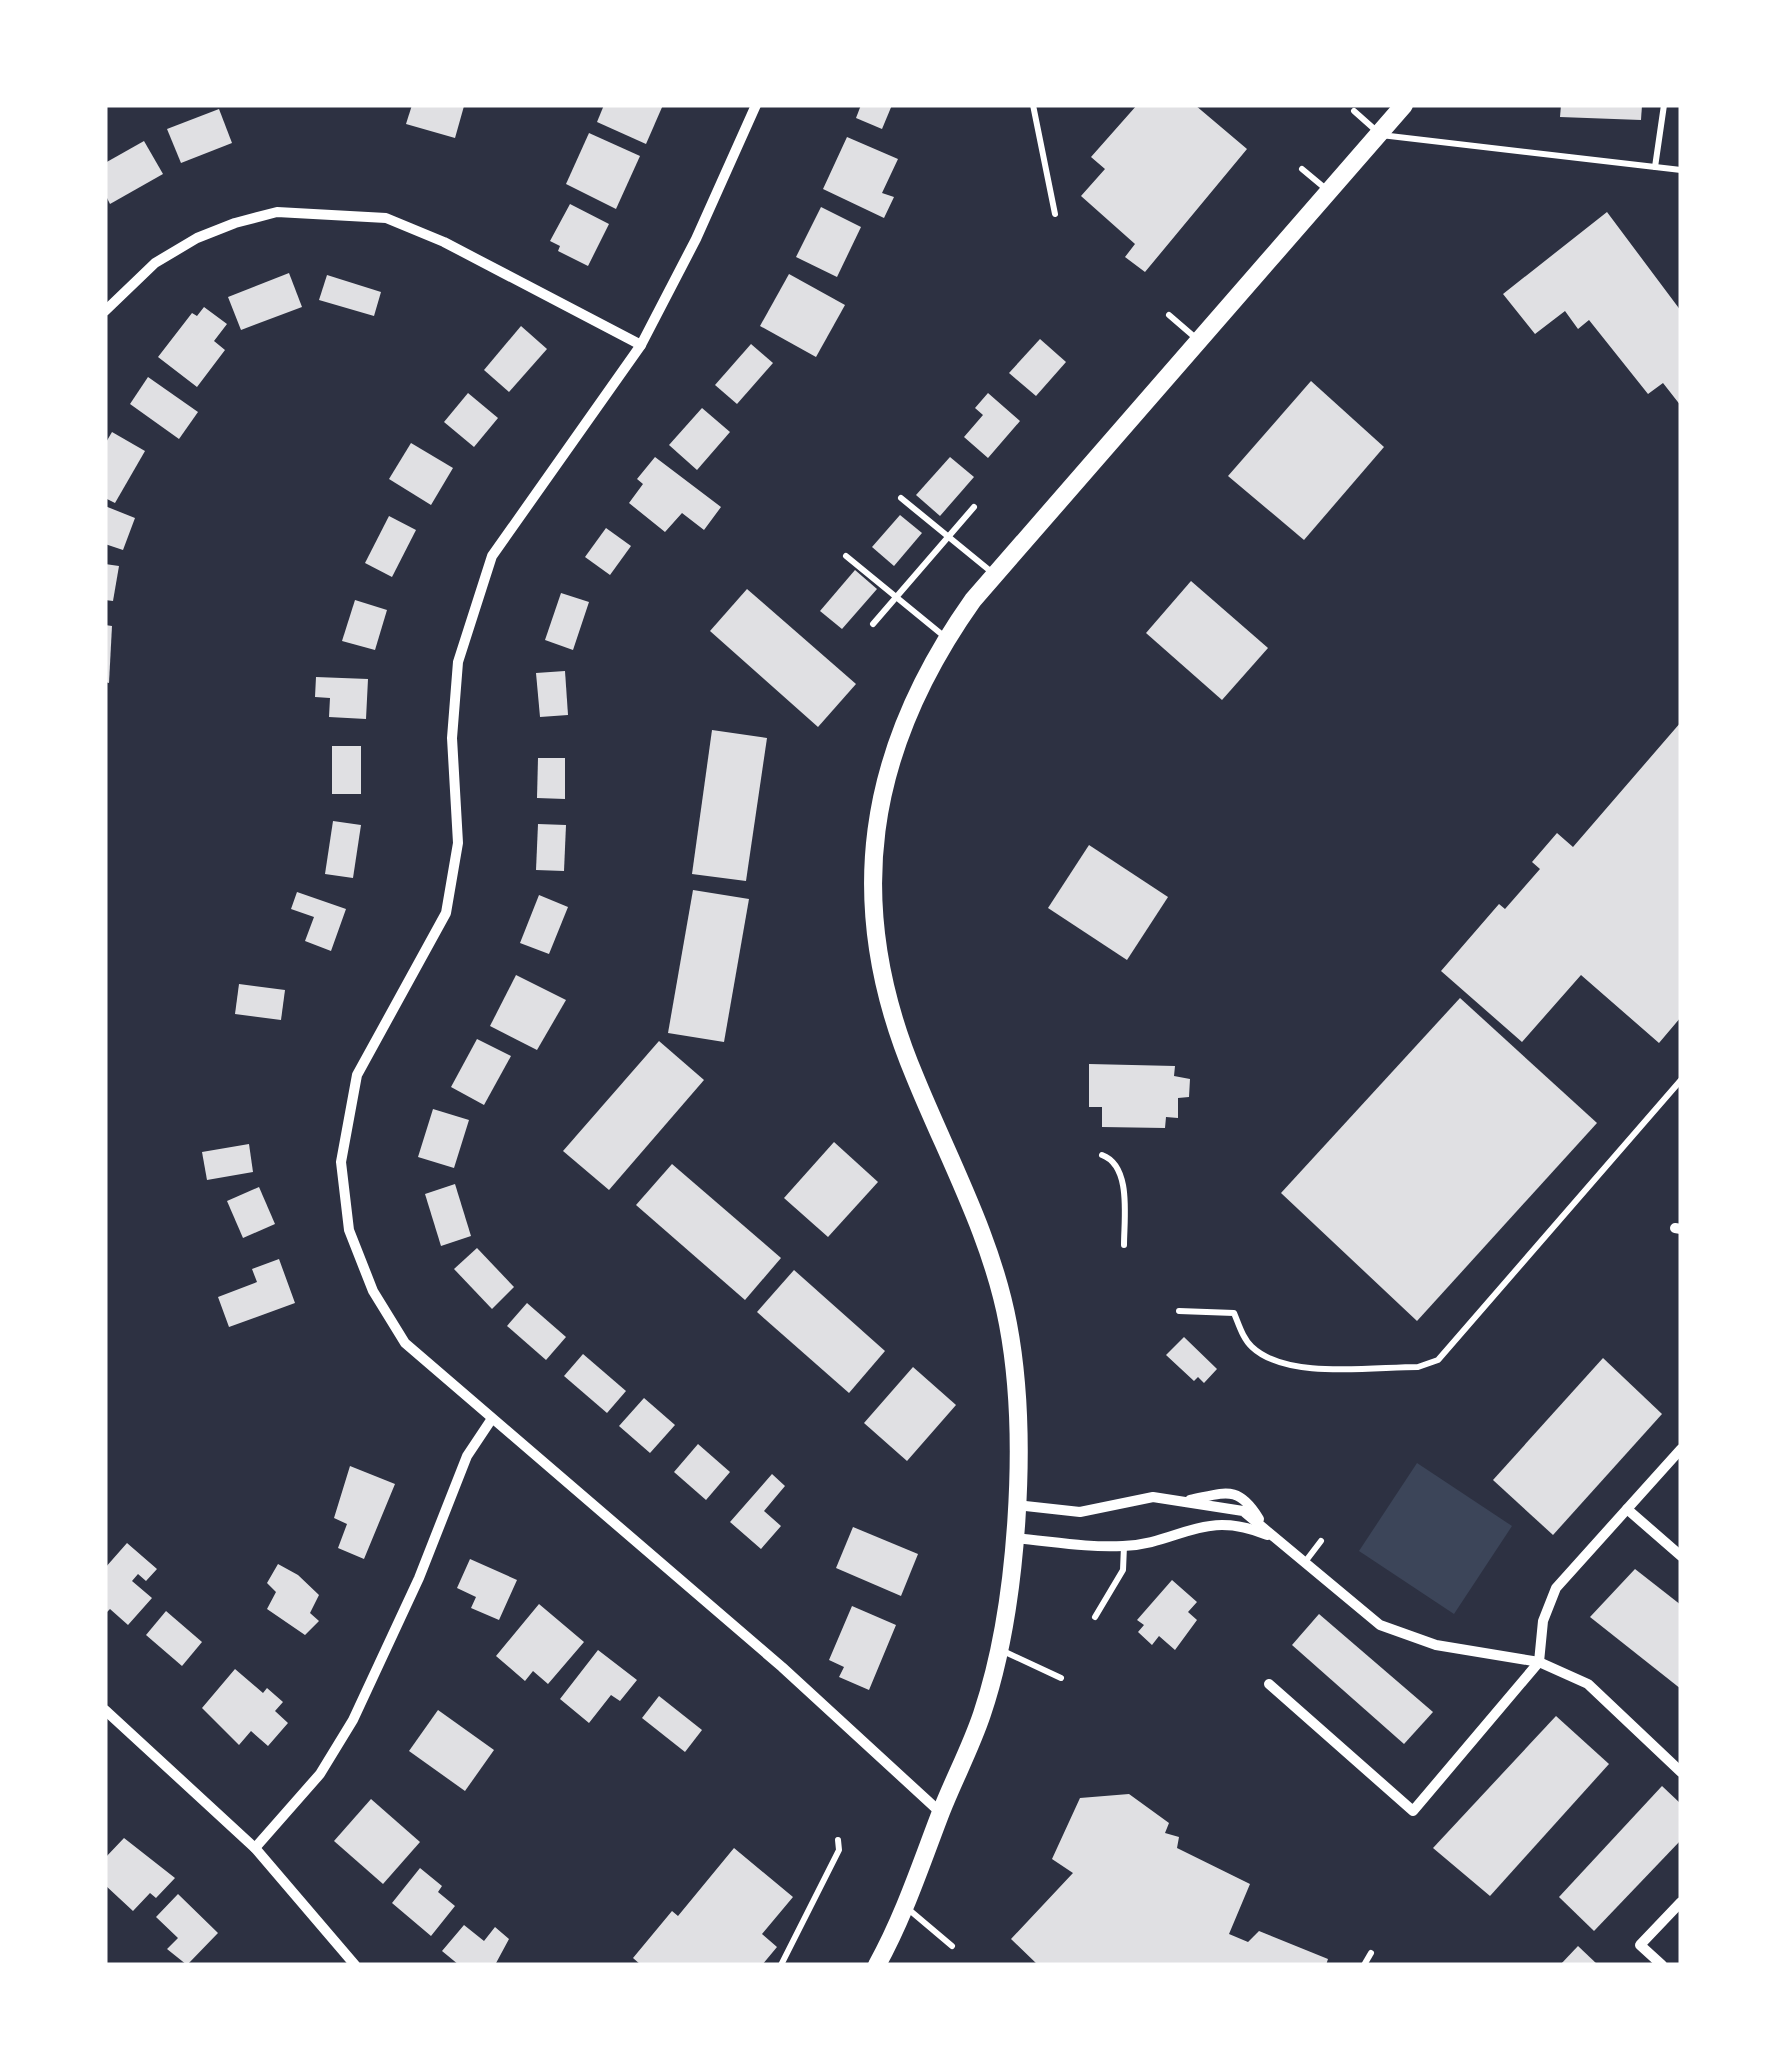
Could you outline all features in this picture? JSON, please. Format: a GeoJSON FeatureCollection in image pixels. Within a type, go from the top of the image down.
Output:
{"type":"FeatureCollection","features":[{"type":"Feature","properties":{"kind":"main road"},"geometry":{"type":"LineString","coordinates":[[877,1965],[906,1907],[983,1713],[1013,1538],[1018,1400],[1008,1322],[981,1232],[909,1064],[885,991],[872,895],[876,830],[891,758],[906,713],[946,638],[995,574],[1408,105]]}},
{"type":"Feature","properties":{"kind":"street"},"geometry":{"type":"LineString","coordinates":[[756,105],[696,239],[641,344],[492,556],[458,662],[452,738],[458,843],[446,912],[357,1075],[341,1162],[349,1230],[373,1291],[405,1343],[782,1667],[941,1813]]}},
{"type":"Feature","properties":{"kind":"street"},"geometry":{"type":"LineString","coordinates":[[105,311],[155,262],[197,238],[235,223],[277,212],[386,218],[444,242],[641,344]]}},
{"type":"Feature","properties":{"kind":"street"},"geometry":{"type":"LineString","coordinates":[[256,1848],[320,1774],[354,1720],[419,1578],[467,1456],[491,1420]]}},
{"type":"Feature","properties":{"kind":"street"},"geometry":{"type":"LineString","coordinates":[[1269,1684],[1413,1811],[1539,1662],[1548,1602],[1568,1573],[1681,1449]]}},
{"type":"Feature","properties":{"kind":"street"},"geometry":{"type":"LineString","coordinates":[[1015,1504],[1080,1512],[1135,1499],[1243,1510],[1270,1537],[1380,1625],[1436,1646],[1539,1662],[1588,1684],[1681,1772]]}},
{"type":"Feature","properties":{"kind":"street"},"geometry":{"type":"LineString","coordinates":[[1627,1509],[1681,1556]]}},
{"type":"Feature","properties":{"kind":"street"},"geometry":{"type":"LineString","coordinates":[[1013,1538],[1124,1546],[1196,1526],[1236,1526],[1270,1537]]}},
{"type":"Feature","properties":{"kind":"street"},"geometry":{"type":"LineString","coordinates":[[105,1710],[256,1848],[355,1965]]}},
{"type":"Feature","properties":{"kind":"street"},"geometry":{"type":"LineString","coordinates":[[1662,1965],[1640,1945],[1681,1902]]}},
{"type":"Feature","properties":{"kind":"lane"},"geometry":{"type":"LineString","coordinates":[[1033,105],[1055,214]]}},
{"type":"Feature","properties":{"kind":"lane"},"geometry":{"type":"LineString","coordinates":[[1655,167],[1664,105]]}},
{"type":"Feature","properties":{"kind":"lane"},"geometry":{"type":"LineString","coordinates":[[1354,111],[1387,128],[1681,170]]}},
{"type":"Feature","properties":{"kind":"lane"},"geometry":{"type":"LineString","coordinates":[[1302,169],[1331,193]]}},
{"type":"Feature","properties":{"kind":"lane"},"geometry":{"type":"LineString","coordinates":[[1170,315],[1199,340]]}},
{"type":"Feature","properties":{"kind":"lane"},"geometry":{"type":"LineString","coordinates":[[900,498],[995,574]]}},
{"type":"Feature","properties":{"kind":"lane"},"geometry":{"type":"LineString","coordinates":[[873,624],[974,507]]}},
{"type":"Feature","properties":{"kind":"lane"},"geometry":{"type":"LineString","coordinates":[[846,556],[946,638]]}},
{"type":"Feature","properties":{"kind":"lane"},"geometry":{"type":"LineString","coordinates":[[1178,1312],[1234,1314],[1248,1344],[1268,1360],[1289,1368],[1418,1367],[1438,1360],[1681,1080]]}},
{"type":"Feature","properties":{"kind":"lane"},"geometry":{"type":"LineString","coordinates":[[1102,1155],[1117,1165],[1120,1176],[1124,1245]]}},
{"type":"Feature","properties":{"kind":"lane"},"geometry":{"type":"LineString","coordinates":[[1304,1563],[1321,1541]]}},
{"type":"Feature","properties":{"kind":"lane"},"geometry":{"type":"LineString","coordinates":[[1096,1618],[1123,1570],[1124,1546]]}},
{"type":"Feature","properties":{"kind":"lane"},"geometry":{"type":"LineString","coordinates":[[997,1648],[1061,1678]]}},
{"type":"Feature","properties":{"kind":"lane"},"geometry":{"type":"LineString","coordinates":[[781,1965],[839,1850],[838,1840]]}},
{"type":"Feature","properties":{"kind":"lane"},"geometry":{"type":"LineString","coordinates":[[906,1907],[952,1946]]}},
{"type":"Feature","properties":{"kind":"lane"},"geometry":{"type":"LineString","coordinates":[[1364,1965],[1371,1953]]}},
{"type":"Feature","properties":{"kind":"shaded area"},"geometry":{"type":"Polygon","coordinates":[[[1417,1463],[1512,1526],[1454,1614],[1359,1551],[1417,1463]]]}},
{"type":"Feature","properties":{"kind":"building"},"geometry":{"type":"Polygon","coordinates":[[[412,105],[464,106],[455,138],[406,124],[412,105]]]}},
{"type":"Feature","properties":{"kind":"building"},"geometry":{"type":"Polygon","coordinates":[[[604,105],[663,105],[646,144],[597,122],[604,105]]]}},
{"type":"Feature","properties":{"kind":"building"},"geometry":{"type":"Polygon","coordinates":[[[861,105],[892,105],[882,129],[856,118],[861,105]]]}},
{"type":"Feature","properties":{"kind":"building"},"geometry":{"type":"Polygon","coordinates":[[[1137,105],[1195,105],[1247,149],[1145,272],[1125,257],[1135,244],[1081,196],[1105,169],[1091,157],[1137,105]]]}},
{"type":"Feature","properties":{"kind":"building"},"geometry":{"type":"Polygon","coordinates":[[[1561,105],[1642,105],[1641,120],[1560,117],[1561,105]]]}},
{"type":"Feature","properties":{"kind":"building"},"geometry":{"type":"Polygon","coordinates":[[[219,109],[232,143],[181,163],[167,129],[219,109]]]}},
{"type":"Feature","properties":{"kind":"building"},"geometry":{"type":"Polygon","coordinates":[[[589,133],[640,156],[616,209],[566,184],[589,133]]]}},
{"type":"Feature","properties":{"kind":"building"},"geometry":{"type":"Polygon","coordinates":[[[847,137],[898,159],[882,193],[894,197],[884,218],[823,189],[847,137]]]}},
{"type":"Feature","properties":{"kind":"building"},"geometry":{"type":"Polygon","coordinates":[[[144,141],[163,174],[110,204],[105,194],[105,163],[144,141]]]}},
{"type":"Feature","properties":{"kind":"building"},"geometry":{"type":"Polygon","coordinates":[[[570,204],[609,224],[588,266],[558,251],[560,246],[550,241],[570,204]]]}},
{"type":"Feature","properties":{"kind":"building"},"geometry":{"type":"Polygon","coordinates":[[[821,207],[861,227],[837,277],[796,257],[821,207]]]}},
{"type":"Feature","properties":{"kind":"building"},"geometry":{"type":"Polygon","coordinates":[[[1607,212],[1681,311],[1681,406],[1663,383],[1648,394],[1589,320],[1578,329],[1565,311],[1535,334],[1503,294],[1607,212]]]}},
{"type":"Feature","properties":{"kind":"building"},"geometry":{"type":"Polygon","coordinates":[[[289,273],[302,307],[241,330],[228,297],[289,273]]]}},
{"type":"Feature","properties":{"kind":"building"},"geometry":{"type":"Polygon","coordinates":[[[789,274],[845,305],[816,357],[760,326],[789,274]]]}},
{"type":"Feature","properties":{"kind":"building"},"geometry":{"type":"Polygon","coordinates":[[[327,275],[381,292],[374,316],[319,300],[327,275]]]}},
{"type":"Feature","properties":{"kind":"building"},"geometry":{"type":"Polygon","coordinates":[[[204,307],[227,324],[214,341],[225,350],[197,387],[158,357],[192,313],[197,316],[204,307]]]}},
{"type":"Feature","properties":{"kind":"building"},"geometry":{"type":"Polygon","coordinates":[[[521,326],[547,349],[509,392],[484,370],[521,326]]]}},
{"type":"Feature","properties":{"kind":"building"},"geometry":{"type":"Polygon","coordinates":[[[1040,339],[1066,362],[1036,396],[1009,373],[1040,339]]]}},
{"type":"Feature","properties":{"kind":"building"},"geometry":{"type":"Polygon","coordinates":[[[751,344],[773,363],[737,404],[715,385],[751,344]]]}},
{"type":"Feature","properties":{"kind":"building"},"geometry":{"type":"Polygon","coordinates":[[[148,377],[198,412],[179,439],[130,404],[148,377]]]}},
{"type":"Feature","properties":{"kind":"building"},"geometry":{"type":"Polygon","coordinates":[[[1311,381],[1384,447],[1304,540],[1228,476],[1311,381]]]}},
{"type":"Feature","properties":{"kind":"building"},"geometry":{"type":"Polygon","coordinates":[[[468,393],[498,418],[474,447],[444,422],[468,393]]]}},
{"type":"Feature","properties":{"kind":"building"},"geometry":{"type":"Polygon","coordinates":[[[988,393],[1020,421],[988,458],[964,437],[983,415],[975,408],[988,393]]]}},
{"type":"Feature","properties":{"kind":"building"},"geometry":{"type":"Polygon","coordinates":[[[702,408],[730,432],[697,470],[669,445],[702,408]]]}},
{"type":"Feature","properties":{"kind":"building"},"geometry":{"type":"Polygon","coordinates":[[[112,432],[145,451],[115,503],[105,498],[105,444],[112,432]]]}},
{"type":"Feature","properties":{"kind":"building"},"geometry":{"type":"Polygon","coordinates":[[[411,443],[453,468],[431,505],[389,479],[411,443]]]}},
{"type":"Feature","properties":{"kind":"building"},"geometry":{"type":"Polygon","coordinates":[[[655,457],[721,507],[704,530],[682,513],[665,532],[629,503],[643,484],[637,479],[655,457]]]}},
{"type":"Feature","properties":{"kind":"building"},"geometry":{"type":"Polygon","coordinates":[[[950,457],[974,477],[940,516],[916,495],[950,457]]]}},
{"type":"Feature","properties":{"kind":"building"},"geometry":{"type":"Polygon","coordinates":[[[105,506],[135,518],[123,550],[105,544],[105,506]]]}},
{"type":"Feature","properties":{"kind":"building"},"geometry":{"type":"Polygon","coordinates":[[[900,515],[922,533],[894,566],[872,547],[900,515]]]}},
{"type":"Feature","properties":{"kind":"building"},"geometry":{"type":"Polygon","coordinates":[[[389,516],[416,530],[392,577],[365,563],[389,516]]]}},
{"type":"Feature","properties":{"kind":"building"},"geometry":{"type":"Polygon","coordinates":[[[606,528],[631,546],[610,575],[585,557],[606,528]]]}},
{"type":"Feature","properties":{"kind":"building"},"geometry":{"type":"Polygon","coordinates":[[[105,564],[119,566],[113,601],[105,600],[105,564]]]}},
{"type":"Feature","properties":{"kind":"building"},"geometry":{"type":"Polygon","coordinates":[[[855,570],[877,589],[842,629],[820,611],[855,570]]]}},
{"type":"Feature","properties":{"kind":"building"},"geometry":{"type":"Polygon","coordinates":[[[1191,581],[1268,648],[1222,700],[1146,633],[1191,581]]]}},
{"type":"Feature","properties":{"kind":"building"},"geometry":{"type":"Polygon","coordinates":[[[747,589],[856,684],[818,727],[710,631],[747,589]]]}},
{"type":"Feature","properties":{"kind":"building"},"geometry":{"type":"Polygon","coordinates":[[[561,593],[589,602],[573,650],[545,640],[561,593]]]}},
{"type":"Feature","properties":{"kind":"building"},"geometry":{"type":"Polygon","coordinates":[[[355,600],[387,610],[375,650],[342,641],[355,600]]]}},
{"type":"Feature","properties":{"kind":"building"},"geometry":{"type":"Polygon","coordinates":[[[105,625],[112,626],[109,683],[105,682],[105,625]]]}},
{"type":"Feature","properties":{"kind":"building"},"geometry":{"type":"Polygon","coordinates":[[[565,671],[568,715],[540,717],[536,673],[565,671]]]}},
{"type":"Feature","properties":{"kind":"building"},"geometry":{"type":"Polygon","coordinates":[[[316,677],[368,679],[366,719],[329,717],[330,698],[315,697],[316,677]]]}},
{"type":"Feature","properties":{"kind":"building"},"geometry":{"type":"Polygon","coordinates":[[[1681,722],[1681,1017],[1659,1043],[1581,975],[1522,1042],[1441,971],[1499,904],[1505,909],[1540,869],[1532,862],[1557,833],[1573,847],[1681,722]]]}},
{"type":"Feature","properties":{"kind":"building"},"geometry":{"type":"Polygon","coordinates":[[[712,730],[767,738],[746,881],[692,874],[712,730]]]}},
{"type":"Feature","properties":{"kind":"building"},"geometry":{"type":"Polygon","coordinates":[[[332,746],[361,746],[361,794],[332,794],[332,746]]]}},
{"type":"Feature","properties":{"kind":"building"},"geometry":{"type":"Polygon","coordinates":[[[538,758],[565,758],[565,799],[537,798],[538,758]]]}},
{"type":"Feature","properties":{"kind":"building"},"geometry":{"type":"Polygon","coordinates":[[[333,821],[361,825],[353,878],[325,874],[333,821]]]}},
{"type":"Feature","properties":{"kind":"building"},"geometry":{"type":"Polygon","coordinates":[[[538,824],[566,825],[564,871],[536,870],[538,824]]]}},
{"type":"Feature","properties":{"kind":"building"},"geometry":{"type":"Polygon","coordinates":[[[1089,845],[1168,897],[1127,960],[1048,908],[1089,845]]]}},
{"type":"Feature","properties":{"kind":"building"},"geometry":{"type":"Polygon","coordinates":[[[693,890],[749,899],[724,1042],[668,1033],[693,890]]]}},
{"type":"Feature","properties":{"kind":"building"},"geometry":{"type":"Polygon","coordinates":[[[297,892],[346,909],[331,951],[305,941],[314,917],[291,909],[297,892]]]}},
{"type":"Feature","properties":{"kind":"building"},"geometry":{"type":"Polygon","coordinates":[[[539,895],[568,907],[549,954],[520,943],[539,895]]]}},
{"type":"Feature","properties":{"kind":"building"},"geometry":{"type":"Polygon","coordinates":[[[516,975],[566,1000],[537,1050],[490,1026],[516,975]]]}},
{"type":"Feature","properties":{"kind":"building"},"geometry":{"type":"Polygon","coordinates":[[[239,984],[285,990],[281,1020],[235,1014],[239,984]]]}},
{"type":"Feature","properties":{"kind":"building"},"geometry":{"type":"Polygon","coordinates":[[[1460,998],[1597,1123],[1417,1321],[1281,1193],[1460,998]]]}},
{"type":"Feature","properties":{"kind":"building"},"geometry":{"type":"Polygon","coordinates":[[[477,1039],[511,1056],[484,1105],[451,1087],[477,1039]]]}},
{"type":"Feature","properties":{"kind":"building"},"geometry":{"type":"Polygon","coordinates":[[[659,1041],[704,1080],[609,1190],[563,1151],[659,1041]]]}},
{"type":"Feature","properties":{"kind":"building"},"geometry":{"type":"Polygon","coordinates":[[[1089,1064],[1175,1066],[1174,1076],[1190,1079],[1189,1097],[1178,1098],[1178,1118],[1166,1117],[1165,1128],[1102,1127],[1102,1107],[1089,1107],[1089,1064]]]}},
{"type":"Feature","properties":{"kind":"building"},"geometry":{"type":"Polygon","coordinates":[[[433,1109],[469,1120],[454,1168],[418,1157],[433,1109]]]}},
{"type":"Feature","properties":{"kind":"building"},"geometry":{"type":"Polygon","coordinates":[[[834,1142],[878,1182],[828,1237],[784,1198],[834,1142]]]}},
{"type":"Feature","properties":{"kind":"building"},"geometry":{"type":"Polygon","coordinates":[[[249,1144],[253,1172],[207,1180],[202,1152],[249,1144]]]}},
{"type":"Feature","properties":{"kind":"building"},"geometry":{"type":"Polygon","coordinates":[[[672,1164],[781,1258],[745,1300],[636,1205],[672,1164]]]}},
{"type":"Feature","properties":{"kind":"building"},"geometry":{"type":"Polygon","coordinates":[[[455,1184],[471,1236],[441,1246],[425,1194],[455,1184]]]}},
{"type":"Feature","properties":{"kind":"building"},"geometry":{"type":"Polygon","coordinates":[[[259,1187],[275,1224],[243,1238],[227,1201],[259,1187]]]}},
{"type":"Feature","properties":{"kind":"building"},"geometry":{"type":"Polygon","coordinates":[[[477,1248],[514,1287],[492,1309],[454,1269],[477,1248]]]}},
{"type":"Feature","properties":{"kind":"building"},"geometry":{"type":"Polygon","coordinates":[[[279,1259],[295,1303],[229,1327],[218,1297],[257,1282],[252,1269],[279,1259]]]}},
{"type":"Feature","properties":{"kind":"building"},"geometry":{"type":"Polygon","coordinates":[[[794,1270],[885,1351],[849,1393],[757,1312],[794,1270]]]}},
{"type":"Feature","properties":{"kind":"building"},"geometry":{"type":"Polygon","coordinates":[[[527,1303],[566,1337],[546,1360],[507,1326],[527,1303]]]}},
{"type":"Feature","properties":{"kind":"building"},"geometry":{"type":"Polygon","coordinates":[[[1184,1337],[1217,1369],[1204,1383],[1198,1377],[1194,1381],[1166,1355],[1184,1337]]]}},
{"type":"Feature","properties":{"kind":"building"},"geometry":{"type":"Polygon","coordinates":[[[583,1354],[626,1391],[607,1413],[564,1376],[583,1354]]]}},
{"type":"Feature","properties":{"kind":"building"},"geometry":{"type":"Polygon","coordinates":[[[1603,1358],[1662,1414],[1553,1535],[1493,1480],[1603,1358]]]}},
{"type":"Feature","properties":{"kind":"building"},"geometry":{"type":"Polygon","coordinates":[[[913,1367],[956,1405],[907,1461],[864,1423],[913,1367]]]}},
{"type":"Feature","properties":{"kind":"building"},"geometry":{"type":"Polygon","coordinates":[[[644,1398],[675,1425],[650,1453],[619,1426],[644,1398]]]}},
{"type":"Feature","properties":{"kind":"building"},"geometry":{"type":"Polygon","coordinates":[[[698,1444],[730,1472],[706,1500],[674,1472],[698,1444]]]}},
{"type":"Feature","properties":{"kind":"building"},"geometry":{"type":"Polygon","coordinates":[[[350,1466],[395,1484],[364,1559],[338,1548],[347,1524],[334,1518],[350,1466]]]}},
{"type":"Feature","properties":{"kind":"building"},"geometry":{"type":"Polygon","coordinates":[[[772,1474],[785,1486],[764,1511],[781,1526],[761,1549],[730,1522],[772,1474]]]}},
{"type":"Feature","properties":{"kind":"building"},"geometry":{"type":"Polygon","coordinates":[[[853,1527],[918,1554],[901,1596],[836,1568],[853,1527]]]}},
{"type":"Feature","properties":{"kind":"building"},"geometry":{"type":"Polygon","coordinates":[[[127,1543],[157,1569],[146,1581],[138,1574],[132,1581],[152,1598],[128,1625],[110,1609],[105,1614],[105,1568],[127,1543]]]}},
{"type":"Feature","properties":{"kind":"building"},"geometry":{"type":"Polygon","coordinates":[[[470,1559],[517,1580],[499,1620],[471,1608],[476,1597],[457,1588],[470,1559]]]}},
{"type":"Feature","properties":{"kind":"building"},"geometry":{"type":"Polygon","coordinates":[[[278,1564],[298,1575],[319,1595],[310,1613],[319,1621],[305,1635],[267,1609],[276,1592],[267,1583],[278,1564]]]}},
{"type":"Feature","properties":{"kind":"building"},"geometry":{"type":"Polygon","coordinates":[[[1635,1569],[1681,1605],[1681,1689],[1590,1617],[1635,1569]]]}},
{"type":"Feature","properties":{"kind":"building"},"geometry":{"type":"Polygon","coordinates":[[[1172,1580],[1197,1602],[1188,1612],[1197,1620],[1175,1650],[1159,1636],[1152,1645],[1138,1632],[1144,1625],[1137,1620],[1172,1580]]]}},
{"type":"Feature","properties":{"kind":"building"},"geometry":{"type":"Polygon","coordinates":[[[539,1604],[584,1642],[548,1684],[533,1671],[525,1681],[496,1656],[539,1604]]]}},
{"type":"Feature","properties":{"kind":"building"},"geometry":{"type":"Polygon","coordinates":[[[852,1606],[896,1625],[869,1690],[839,1677],[844,1667],[829,1660],[852,1606]]]}},
{"type":"Feature","properties":{"kind":"building"},"geometry":{"type":"Polygon","coordinates":[[[166,1611],[202,1642],[182,1666],[146,1635],[166,1611]]]}},
{"type":"Feature","properties":{"kind":"building"},"geometry":{"type":"Polygon","coordinates":[[[1319,1614],[1433,1712],[1404,1744],[1292,1645],[1319,1614]]]}},
{"type":"Feature","properties":{"kind":"building"},"geometry":{"type":"Polygon","coordinates":[[[598,1650],[637,1680],[620,1701],[611,1695],[589,1723],[560,1699],[598,1650]]]}},
{"type":"Feature","properties":{"kind":"building"},"geometry":{"type":"Polygon","coordinates":[[[235,1669],[263,1693],[267,1688],[283,1702],[275,1711],[288,1723],[268,1746],[251,1731],[239,1745],[202,1708],[235,1669]]]}},
{"type":"Feature","properties":{"kind":"building"},"geometry":{"type":"Polygon","coordinates":[[[659,1696],[702,1730],[685,1752],[642,1718],[659,1696]]]}},
{"type":"Feature","properties":{"kind":"building"},"geometry":{"type":"Polygon","coordinates":[[[438,1710],[494,1750],[465,1791],[409,1751],[438,1710]]]}},
{"type":"Feature","properties":{"kind":"building"},"geometry":{"type":"Polygon","coordinates":[[[1556,1716],[1609,1764],[1490,1896],[1433,1848],[1556,1716]]]}},
{"type":"Feature","properties":{"kind":"building"},"geometry":{"type":"Polygon","coordinates":[[[1662,1786],[1681,1804],[1681,1840],[1594,1931],[1559,1897],[1662,1786]]]}},
{"type":"Feature","properties":{"kind":"building"},"geometry":{"type":"Polygon","coordinates":[[[1129,1794],[1169,1823],[1165,1833],[1179,1837],[1177,1848],[1250,1884],[1229,1934],[1248,1942],[1259,1931],[1328,1959],[1326,1965],[1038,1965],[1011,1939],[1073,1873],[1052,1859],[1080,1798],[1129,1794]]]}},
{"type":"Feature","properties":{"kind":"building"},"geometry":{"type":"Polygon","coordinates":[[[371,1799],[420,1842],[383,1884],[334,1841],[371,1799]]]}},
{"type":"Feature","properties":{"kind":"building"},"geometry":{"type":"Polygon","coordinates":[[[124,1838],[175,1878],[156,1898],[150,1893],[133,1911],[105,1885],[105,1858],[124,1838]]]}},
{"type":"Feature","properties":{"kind":"building"},"geometry":{"type":"Polygon","coordinates":[[[734,1848],[793,1897],[762,1934],[777,1947],[762,1965],[641,1965],[633,1958],[672,1911],[678,1916],[734,1848]]]}},
{"type":"Feature","properties":{"kind":"building"},"geometry":{"type":"Polygon","coordinates":[[[420,1868],[442,1886],[438,1892],[455,1906],[431,1936],[392,1903],[420,1868]]]}},
{"type":"Feature","properties":{"kind":"building"},"geometry":{"type":"Polygon","coordinates":[[[178,1894],[218,1933],[187,1965],[167,1949],[178,1938],[156,1917],[178,1894]]]}},
{"type":"Feature","properties":{"kind":"building"},"geometry":{"type":"Polygon","coordinates":[[[464,1925],[484,1941],[495,1927],[509,1939],[495,1965],[459,1965],[442,1951],[464,1925]]]}},
{"type":"Feature","properties":{"kind":"building"},"geometry":{"type":"Polygon","coordinates":[[[1578,1946],[1598,1965],[1560,1965],[1578,1946]]]}}]}
